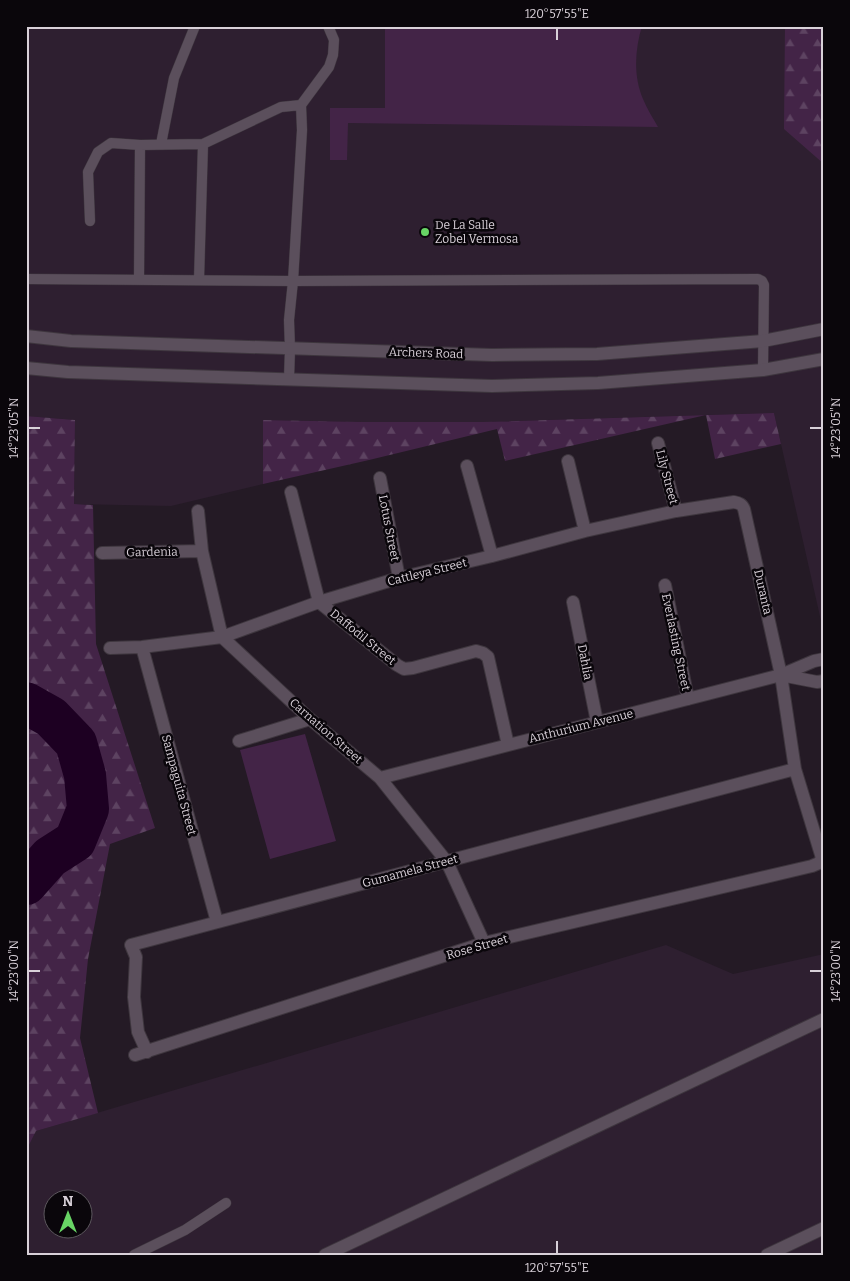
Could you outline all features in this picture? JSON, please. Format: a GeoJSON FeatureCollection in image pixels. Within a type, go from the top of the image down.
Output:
{"type":"FeatureCollection","features":[{"type":"Feature","properties":{"kind":"street","name":"Archers Road"},"geometry":{"type":"LineString","coordinates":[[26,336],[71,341],[492,355],[596,354],[763,341],[824,329]]}},
{"type":"Feature","properties":{"kind":"street"},"geometry":{"type":"LineString","coordinates":[[26,368],[68,372],[492,386],[598,383],[764,370],[824,358]]}},
{"type":"Feature","properties":{"kind":"street","name":"Lily Street"},"geometry":{"type":"LineString","coordinates":[[658,443],[676,512]]}},
{"type":"Feature","properties":{"kind":"street"},"geometry":{"type":"LineString","coordinates":[[568,461],[586,531]]}},
{"type":"Feature","properties":{"kind":"street"},"geometry":{"type":"LineString","coordinates":[[467,466],[492,556]]}},
{"type":"Feature","properties":{"kind":"street","name":"Lotus Street"},"geometry":{"type":"LineString","coordinates":[[380,478],[399,578]]}},
{"type":"Feature","properties":{"kind":"street","name":"Daffodil Street"},"geometry":{"type":"LineString","coordinates":[[291,492],[319,602],[404,669],[476,651],[483,653],[488,657],[508,745]]}},
{"type":"Feature","properties":{"kind":"street","name":"Cattleya Street"},"geometry":{"type":"LineString","coordinates":[[110,648],[142,647],[222,637],[319,602],[399,578],[586,531],[734,502],[742,505],[744,509]]}},
{"type":"Feature","properties":{"kind":"street","name":"Duranta"},"geometry":{"type":"LineString","coordinates":[[744,509],[781,675],[795,770],[822,858]]}},
{"type":"Feature","properties":{"kind":"street"},"geometry":{"type":"LineString","coordinates":[[198,512],[202,551],[222,637]]}},
{"type":"Feature","properties":{"kind":"street","name":"Gardenia"},"geometry":{"type":"LineString","coordinates":[[102,552],[202,551]]}},
{"type":"Feature","properties":{"kind":"street","name":"Everlasting Street"},"geometry":{"type":"LineString","coordinates":[[665,585],[688,699]]}},
{"type":"Feature","properties":{"kind":"street","name":"Dahlia"},"geometry":{"type":"LineString","coordinates":[[572,602],[597,722]]}},
{"type":"Feature","properties":{"kind":"street","name":"Carnation Street"},"geometry":{"type":"LineString","coordinates":[[222,637],[310,719],[380,778],[447,862],[484,944]]}},
{"type":"Feature","properties":{"kind":"street","name":"Sampaguita Street"},"geometry":{"type":"LineString","coordinates":[[142,647],[217,922]]}},
{"type":"Feature","properties":{"kind":"street","name":"Anthurium Avenue"},"geometry":{"type":"LineString","coordinates":[[380,778],[781,675],[814,661],[824,659]]}},
{"type":"Feature","properties":{"kind":"street","name":"Anthurium Avenue"},"geometry":{"type":"LineString","coordinates":[[781,675],[817,682],[824,681]]}},
{"type":"Feature","properties":{"kind":"street"},"geometry":{"type":"LineString","coordinates":[[239,740],[310,719]]}},
{"type":"Feature","properties":{"kind":"street","name":"Gumamela Street"},"geometry":{"type":"LineString","coordinates":[[141,1054],[134,997],[136,957],[131,945],[795,770]]}},
{"type":"Feature","properties":{"kind":"street","name":"Rose Street"},"geometry":{"type":"LineString","coordinates":[[141,1054],[484,944],[812,866],[819,863],[822,858]]}},
{"type":"Feature","properties":{"kind":"street"},"geometry":{"type":"LineString","coordinates":[[325,1255],[824,1019]]}},
{"type":"Feature","properties":{"kind":"street"},"geometry":{"type":"LineString","coordinates":[[767,1255],[824,1228]]}},
{"type":"Feature","properties":{"kind":"lane"},"geometry":{"type":"LineString","coordinates":[[161,144],[174,78],[195,26]]}},
{"type":"Feature","properties":{"kind":"lane"},"geometry":{"type":"LineString","coordinates":[[289,379],[289,320],[302,130],[301,105],[329,67],[333,55],[334,40],[328,26]]}},
{"type":"Feature","properties":{"kind":"lane"},"geometry":{"type":"LineString","coordinates":[[90,221],[88,172],[98,152],[111,143],[140,145],[203,144],[281,107],[301,105]]}},
{"type":"Feature","properties":{"kind":"lane"},"geometry":{"type":"LineString","coordinates":[[199,280],[203,144]]}},
{"type":"Feature","properties":{"kind":"lane"},"geometry":{"type":"LineString","coordinates":[[139,280],[140,145]]}},
{"type":"Feature","properties":{"kind":"lane"},"geometry":{"type":"LineString","coordinates":[[26,279],[293,281],[758,279],[764,285],[764,370]]}},
{"type":"Feature","properties":{"kind":"lane"},"geometry":{"type":"LineString","coordinates":[[134,1255],[185,1230],[226,1203]]}},
{"type":"Feature","properties":{"kind":"shaded area","name":"De La Salle Zobel Vermosa"},"geometry":{"type":"Polygon","coordinates":[[[26,26],[824,26],[824,634],[774,413],[482,422],[263,420],[263,484],[171,506],[74,504],[75,420],[26,416],[26,26]]]}},
{"type":"Feature","properties":{"kind":"shaded area"},"geometry":{"type":"Polygon","coordinates":[[[666,945],[733,974],[824,954],[824,1255],[26,1255],[26,1151],[36,1131],[666,945]]]}},
{"type":"Feature","properties":{"kind":"green space"},"geometry":{"type":"Polygon","coordinates":[[[385,26],[642,26],[638,44],[636,72],[645,103],[658,127],[348,123],[347,160],[330,160],[330,108],[385,108],[385,26]]]}},
{"type":"Feature","properties":{"kind":"green space"},"geometry":{"type":"Polygon","coordinates":[[[785,26],[824,26],[824,164],[784,129],[785,26]]]}},
{"type":"Feature","properties":{"kind":"green space"},"geometry":{"type":"Polygon","coordinates":[[[774,413],[781,444],[715,459],[706,415],[774,413]]]}},
{"type":"Feature","properties":{"kind":"green space"},"geometry":{"type":"Polygon","coordinates":[[[706,415],[505,461],[497,429],[263,484],[263,420],[482,422],[706,415]]]}},
{"type":"Feature","properties":{"kind":"green space"},"geometry":{"type":"Polygon","coordinates":[[[26,416],[75,420],[74,504],[93,505],[96,644],[155,828],[110,844],[88,959],[80,1038],[98,1113],[36,1131],[26,1151],[26,416]]]}},
{"type":"Feature","properties":{"kind":"green space"},"geometry":{"type":"Polygon","coordinates":[[[305,734],[336,841],[270,859],[240,750],[305,734]]]}},
{"type":"Feature","properties":{"kind":"waterway"},"geometry":{"type":"LineString","coordinates":[[26,703],[51,717],[76,743],[85,775],[88,809],[75,841],[50,857],[26,884]]}},
{"type":"Feature","properties":{"kind":"place","name":"De La Salle Zobel Vermosa"},"geometry":{"type":"Point","coordinates":[425,232]}}]}
